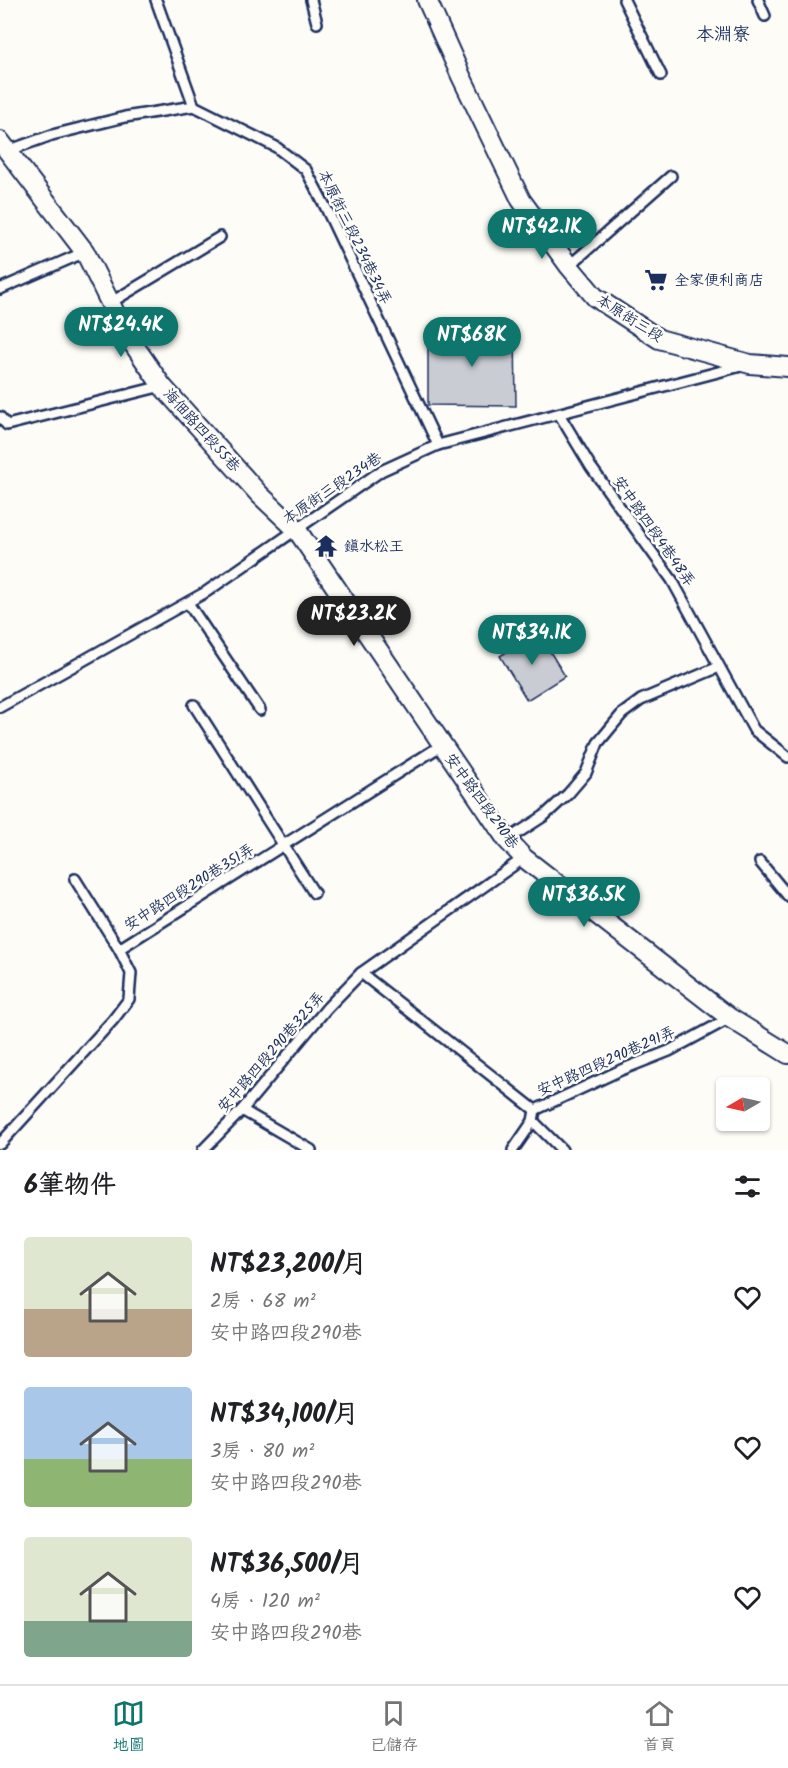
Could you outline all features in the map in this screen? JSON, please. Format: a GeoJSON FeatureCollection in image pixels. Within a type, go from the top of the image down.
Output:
{"type":"FeatureCollection","features":[{"type":"Feature","properties":{"kind":"street","name":"本原街三段"},"geometry":{"type":"LineString","coordinates":[[427,0],[460,76],[521,200],[568,266],[595,297],[658,339],[750,364],[788,367]]}},
{"type":"Feature","properties":{"kind":"street","name":"海佃路四段55巷"},"geometry":{"type":"LineString","coordinates":[[2,149],[85,252],[123,329],[162,386],[259,494],[297,530]]}},
{"type":"Feature","properties":{"kind":"street","name":"安中路四段290巷"},"geometry":{"type":"LineString","coordinates":[[297,530],[507,840],[524,858],[730,1018],[787,1052]]}},
{"type":"Feature","properties":{"kind":"lane"},"geometry":{"type":"LineString","coordinates":[[2,149],[125,117],[194,106],[156,0]]}},
{"type":"Feature","properties":{"kind":"lane"},"geometry":{"type":"LineString","coordinates":[[311,0],[317,23]]}},
{"type":"Feature","properties":{"kind":"lane"},"geometry":{"type":"LineString","coordinates":[[624,0],[661,75]]}},
{"type":"Feature","properties":{"kind":"lane"},"geometry":{"type":"LineString","coordinates":[[758,0],[765,15]]}},
{"type":"Feature","properties":{"kind":"lane","name":"本原街三段234巷34弄"},"geometry":{"type":"LineString","coordinates":[[194,106],[276,147],[306,170],[438,445]]}},
{"type":"Feature","properties":{"kind":"lane"},"geometry":{"type":"LineString","coordinates":[[568,266],[671,176]]}},
{"type":"Feature","properties":{"kind":"lane"},"geometry":{"type":"LineString","coordinates":[[110,303],[220,237]]}},
{"type":"Feature","properties":{"kind":"lane"},"geometry":{"type":"LineString","coordinates":[[0,289],[85,252]]}},
{"type":"Feature","properties":{"kind":"lane","name":"本原街三段234巷"},"geometry":{"type":"LineString","coordinates":[[0,706],[188,603],[381,471],[438,445],[750,364]]}},
{"type":"Feature","properties":{"kind":"lane"},"geometry":{"type":"LineString","coordinates":[[0,417],[7,425],[162,386]]}},
{"type":"Feature","properties":{"kind":"lane","name":"安中路四段4巷48弄"},"geometry":{"type":"LineString","coordinates":[[558,414],[591,467],[672,580],[754,730],[788,757]]}},
{"type":"Feature","properties":{"kind":"lane"},"geometry":{"type":"LineString","coordinates":[[188,603],[260,710]]}},
{"type":"Feature","properties":{"kind":"lane"},"geometry":{"type":"LineString","coordinates":[[507,840],[544,816],[568,794],[586,773],[598,743],[622,714],[640,700],[719,667]]}},
{"type":"Feature","properties":{"kind":"lane"},"geometry":{"type":"LineString","coordinates":[[194,705],[314,893]]}},
{"type":"Feature","properties":{"kind":"lane","name":"安中路四段290巷351弄"},"geometry":{"type":"LineString","coordinates":[[75,879],[119,949],[442,745]]}},
{"type":"Feature","properties":{"kind":"lane","name":"安中路四段290巷325弄"},"geometry":{"type":"LineString","coordinates":[[203,1150],[242,1110],[327,1008],[361,973],[524,858]]}},
{"type":"Feature","properties":{"kind":"lane"},"geometry":{"type":"LineString","coordinates":[[760,862],[788,896]]}},
{"type":"Feature","properties":{"kind":"lane"},"geometry":{"type":"LineString","coordinates":[[0,1144],[113,1020],[129,999],[131,973],[119,949]]}},
{"type":"Feature","properties":{"kind":"lane"},"geometry":{"type":"LineString","coordinates":[[361,973],[535,1110]]}},
{"type":"Feature","properties":{"kind":"lane","name":"安中路四段290巷291弄"},"geometry":{"type":"LineString","coordinates":[[513,1150],[533,1121],[535,1110],[621,1070],[669,1051],[730,1018]]}},
{"type":"Feature","properties":{"kind":"lane"},"geometry":{"type":"LineString","coordinates":[[242,1110],[311,1150]]}},
{"type":"Feature","properties":{"kind":"lane"},"geometry":{"type":"LineString","coordinates":[[533,1121],[562,1150]]}},
{"type":"Feature","properties":{"kind":"building"},"geometry":{"type":"Polygon","coordinates":[[[428,330],[515,332],[516,406],[428,405],[428,330]]]}},
{"type":"Feature","properties":{"kind":"building"},"geometry":{"type":"Polygon","coordinates":[[[538,632],[565,676],[527,700],[500,656],[538,632]]]}},
{"type":"Feature","properties":{"kind":"place","name":"全家便利商店"},"geometry":{"type":"Point","coordinates":[656,280]}},
{"type":"Feature","properties":{"kind":"place","name":"鎮水松王"},"geometry":{"type":"Point","coordinates":[326,546]}},
{"type":"Feature","properties":{"kind":"district","name":"本淵寮"},"geometry":{"type":"Point","coordinates":[723,34]}}]}
